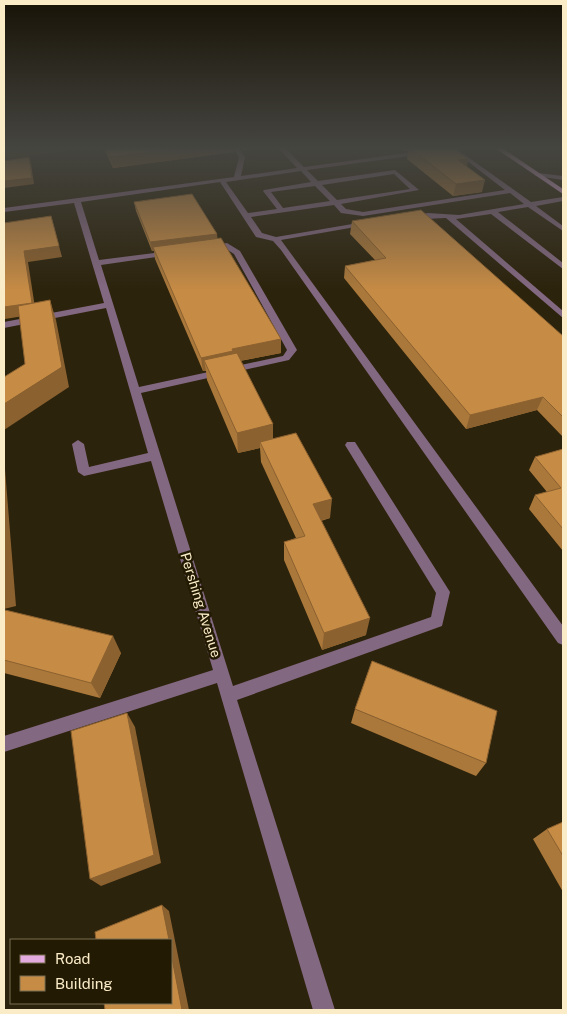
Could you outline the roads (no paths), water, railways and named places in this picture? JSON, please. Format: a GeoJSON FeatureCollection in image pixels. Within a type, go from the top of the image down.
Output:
{"type":"FeatureCollection","features":[{"type":"Feature","properties":{"kind":"street"},"geometry":{"type":"LineString","coordinates":[[4,210],[111,195]]}},
{"type":"Feature","properties":{"kind":"street"},"geometry":{"type":"LineString","coordinates":[[232,195],[260,235],[276,239],[373,222]]}},
{"type":"Feature","properties":{"kind":"street"},"geometry":{"type":"LineString","coordinates":[[269,195],[282,211]]}},
{"type":"Feature","properties":{"kind":"street"},"geometry":{"type":"LineString","coordinates":[[328,195],[344,211],[363,214],[483,195]]}},
{"type":"Feature","properties":{"kind":"street"},"geometry":{"type":"LineString","coordinates":[[246,216],[380,195]]}},
{"type":"Feature","properties":{"kind":"street"},"geometry":{"type":"LineString","coordinates":[[517,195],[563,228]]}},
{"type":"Feature","properties":{"kind":"street"},"geometry":{"type":"LineString","coordinates":[[401,218],[428,215],[460,217],[563,198]]}},
{"type":"Feature","properties":{"kind":"street","name":"Pershing Avenue"},"geometry":{"type":"LineString","coordinates":[[77,200],[324,1010]]}},
{"type":"Feature","properties":{"kind":"street"},"geometry":{"type":"LineString","coordinates":[[492,211],[563,267]]}},
{"type":"Feature","properties":{"kind":"street"},"geometry":{"type":"LineString","coordinates":[[448,216],[563,315]]}},
{"type":"Feature","properties":{"kind":"street"},"geometry":{"type":"LineString","coordinates":[[276,239],[563,638]]}},
{"type":"Feature","properties":{"kind":"street"},"geometry":{"type":"LineString","coordinates":[[136,391],[286,358],[292,350],[236,252],[227,246],[202,249]]}},
{"type":"Feature","properties":{"kind":"street"},"geometry":{"type":"LineString","coordinates":[[97,263],[177,252]]}},
{"type":"Feature","properties":{"kind":"street"},"geometry":{"type":"LineString","coordinates":[[4,325],[110,305]]}},
{"type":"Feature","properties":{"kind":"street"},"geometry":{"type":"LineString","coordinates":[[78,444],[84,472],[155,456]]}},
{"type":"Feature","properties":{"kind":"street"},"geometry":{"type":"LineString","coordinates":[[228,696],[437,621],[443,592],[351,446]]}},
{"type":"Feature","properties":{"kind":"street"},"geometry":{"type":"LineString","coordinates":[[4,744],[222,674]]}}]}
